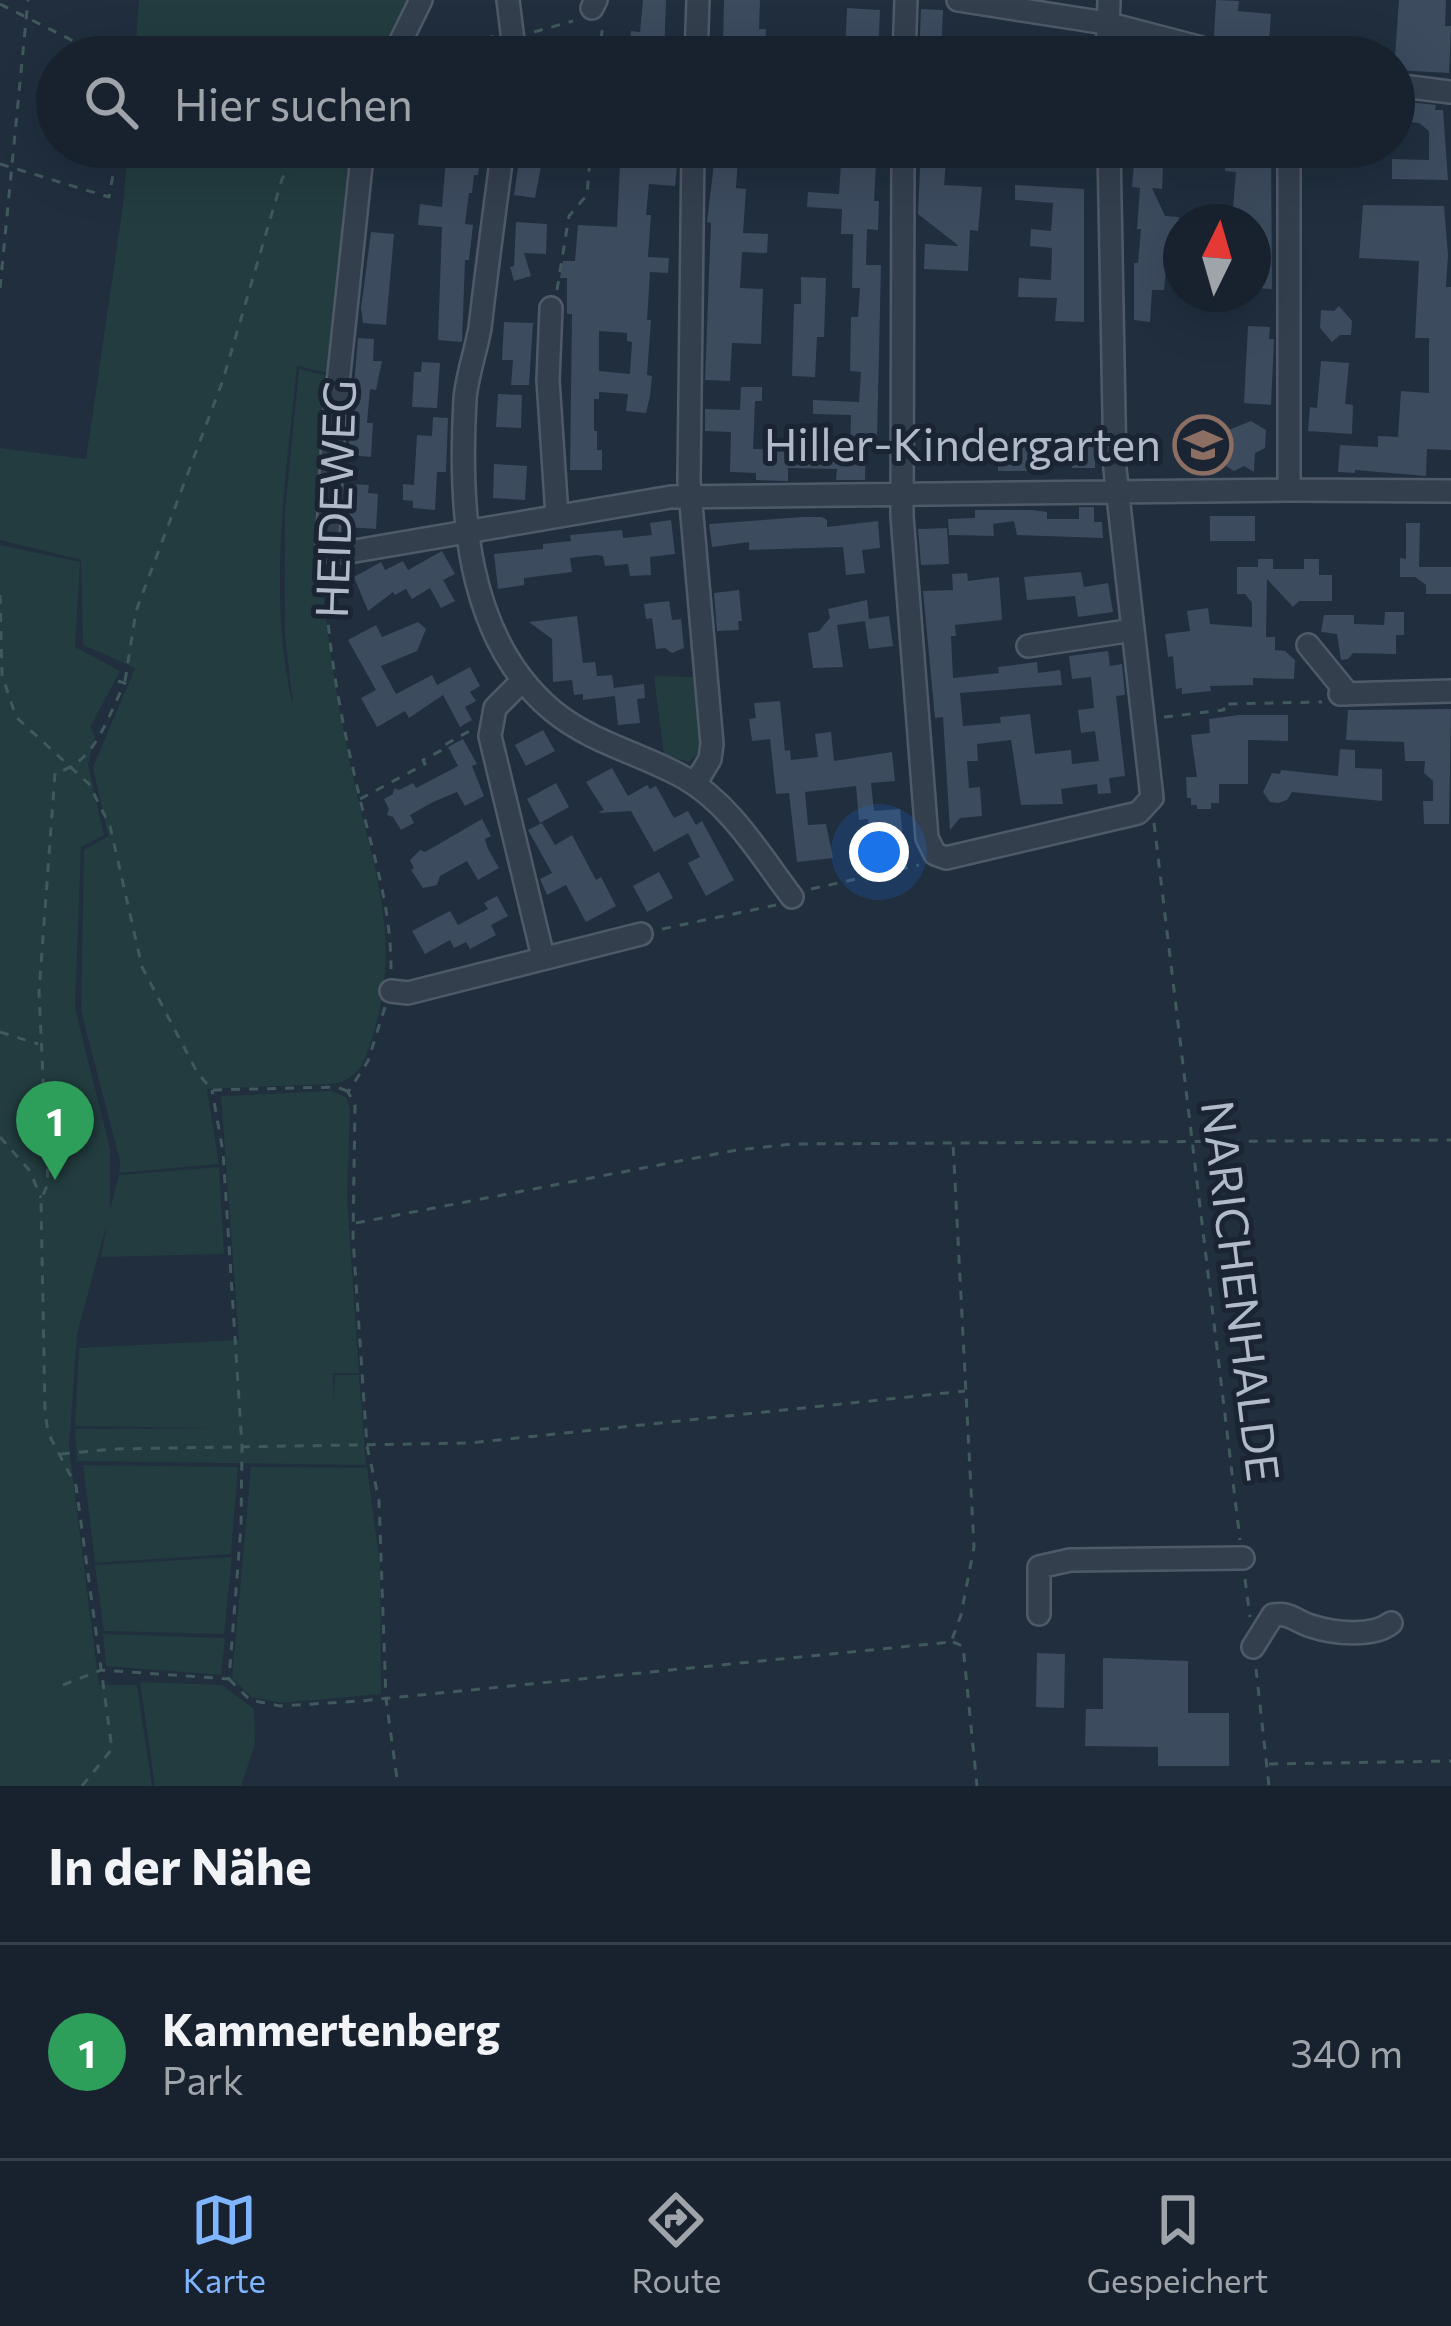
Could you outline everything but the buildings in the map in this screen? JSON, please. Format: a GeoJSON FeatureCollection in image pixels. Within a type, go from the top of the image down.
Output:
{"type":"FeatureCollection","features":[{"type":"Feature","properties":{"kind":"street"},"geometry":{"type":"LineString","coordinates":[[403,36],[421,0]]}},
{"type":"Feature","properties":{"kind":"street"},"geometry":{"type":"LineString","coordinates":[[508,0],[512,36]]}},
{"type":"Feature","properties":{"kind":"street"},"geometry":{"type":"LineString","coordinates":[[697,36],[698,0]]}},
{"type":"Feature","properties":{"kind":"street"},"geometry":{"type":"LineString","coordinates":[[905,36],[906,0]]}},
{"type":"Feature","properties":{"kind":"street"},"geometry":{"type":"LineString","coordinates":[[958,0],[1107,11],[1177,36]]}},
{"type":"Feature","properties":{"kind":"street"},"geometry":{"type":"LineString","coordinates":[[1415,88],[1451,92]]}},
{"type":"Feature","properties":{"kind":"street","name":"HEIDEWEG"},"geometry":{"type":"LineString","coordinates":[[327,551],[334,421],[361,168]]}},
{"type":"Feature","properties":{"kind":"street"},"geometry":{"type":"LineString","coordinates":[[500,168],[478,343],[465,396],[466,532],[492,629],[523,680],[548,707],[581,731],[695,784],[731,818],[792,897]]}},
{"type":"Feature","properties":{"kind":"street"},"geometry":{"type":"LineString","coordinates":[[693,168],[689,496],[712,744],[710,759],[695,784]]}},
{"type":"Feature","properties":{"kind":"street"},"geometry":{"type":"LineString","coordinates":[[903,168],[902,495],[927,838],[934,854],[952,857],[1149,806],[1152,791],[1117,494],[1109,168]]}},
{"type":"Feature","properties":{"kind":"street"},"geometry":{"type":"LineString","coordinates":[[1289,168],[1289,490]]}},
{"type":"Feature","properties":{"kind":"street"},"geometry":{"type":"LineString","coordinates":[[551,308],[548,380],[557,516]]}},
{"type":"Feature","properties":{"kind":"street"},"geometry":{"type":"LineString","coordinates":[[327,551],[689,496],[1451,491]]}},
{"type":"Feature","properties":{"kind":"street"},"geometry":{"type":"LineString","coordinates":[[1028,646],[1133,630]]}},
{"type":"Feature","properties":{"kind":"street"},"geometry":{"type":"LineString","coordinates":[[1308,645],[1344,694],[1451,691]]}},
{"type":"Feature","properties":{"kind":"street"},"geometry":{"type":"LineString","coordinates":[[523,680],[497,704],[490,725],[543,958]]}},
{"type":"Feature","properties":{"kind":"street"},"geometry":{"type":"LineString","coordinates":[[391,991],[408,993],[641,934]]}},
{"type":"Feature","properties":{"kind":"street"},"geometry":{"type":"LineString","coordinates":[[1039,1614],[1039,1567],[1070,1560],[1243,1558]]}},
{"type":"Feature","properties":{"kind":"street"},"geometry":{"type":"LineString","coordinates":[[1253,1647],[1273,1616],[1282,1613],[1307,1625],[1342,1631],[1382,1630],[1390,1623]]}},
{"type":"Feature","properties":{"kind":"path"},"geometry":{"type":"LineString","coordinates":[[0,288],[28,0]]}},
{"type":"Feature","properties":{"kind":"path"},"geometry":{"type":"LineString","coordinates":[[0,4],[64,36]]}},
{"type":"Feature","properties":{"kind":"path"},"geometry":{"type":"LineString","coordinates":[[526,34],[587,10],[603,16],[601,36]]}},
{"type":"Feature","properties":{"kind":"path"},"geometry":{"type":"LineString","coordinates":[[0,164],[109,197],[114,168]]}},
{"type":"Feature","properties":{"kind":"path"},"geometry":{"type":"LineString","coordinates":[[41,1199],[48,1184],[39,992],[55,773],[87,757],[124,683],[136,610],[223,380],[288,168]]}},
{"type":"Feature","properties":{"kind":"path"},"geometry":{"type":"LineString","coordinates":[[551,308],[569,216],[587,195],[589,168]]}},
{"type":"Feature","properties":{"kind":"path","name":"HEIDEWEG"},"geometry":{"type":"LineString","coordinates":[[327,551],[332,645],[360,799],[391,923],[391,991],[368,1061],[348,1092]]}},
{"type":"Feature","properties":{"kind":"path"},"geometry":{"type":"LineString","coordinates":[[0,596],[1,674],[16,717],[89,784],[110,826],[142,967],[196,1072],[212,1090],[223,1152],[242,1446],[229,1679]]}},
{"type":"Feature","properties":{"kind":"path"},"geometry":{"type":"LineString","coordinates":[[110,679],[124,683]]}},
{"type":"Feature","properties":{"kind":"path"},"geometry":{"type":"LineString","coordinates":[[1144,720],[1223,710],[1223,704],[1324,702],[1344,694]]}},
{"type":"Feature","properties":{"kind":"path"},"geometry":{"type":"LineString","coordinates":[[360,799],[425,764],[423,760],[442,750],[441,746],[490,725]]}},
{"type":"Feature","properties":{"kind":"path","name":"NARICHENHALDE"},"geometry":{"type":"LineString","coordinates":[[1149,806],[1269,1786]]}},
{"type":"Feature","properties":{"kind":"path"},"geometry":{"type":"LineString","coordinates":[[0,1032],[39,1044]]}},
{"type":"Feature","properties":{"kind":"path"},"geometry":{"type":"LineString","coordinates":[[212,1090],[337,1088],[348,1092],[355,1105],[353,1223],[368,1446],[379,1500],[384,1566],[386,1699],[398,1786]]}},
{"type":"Feature","properties":{"kind":"path"},"geometry":{"type":"LineString","coordinates":[[0,1137],[30,1171],[41,1199],[47,1432],[76,1486],[112,1749],[82,1786]]}},
{"type":"Feature","properties":{"kind":"path"},"geometry":{"type":"LineString","coordinates":[[353,1223],[757,1147],[1451,1140]]}},
{"type":"Feature","properties":{"kind":"path"},"geometry":{"type":"LineString","coordinates":[[951,1642],[974,1547],[953,1143]]}},
{"type":"Feature","properties":{"kind":"path"},"geometry":{"type":"LineString","coordinates":[[59,1455],[113,1449],[470,1443],[965,1390]]}},
{"type":"Feature","properties":{"kind":"path"},"geometry":{"type":"LineString","coordinates":[[63,1685],[101,1670],[229,1679],[250,1700],[280,1706],[951,1642],[963,1646],[977,1786]]}},
{"type":"Feature","properties":{"kind":"path"},"geometry":{"type":"LineString","coordinates":[[1267,1764],[1451,1761]]}},
{"type":"Feature","properties":{"kind":"green space"},"geometry":{"type":"Polygon","coordinates":[[[139,0],[417,0],[397,36],[136,36],[139,0]]]}},
{"type":"Feature","properties":{"kind":"green space"},"geometry":{"type":"Polygon","coordinates":[[[126,168],[355,168],[333,374],[297,366],[281,536],[281,622],[293,706],[285,635],[285,512],[299,369],[332,377],[321,510],[323,589],[344,732],[380,891],[386,959],[374,1032],[361,1066],[350,1078],[331,1084],[207,1089],[219,1164],[119,1173],[120,1161],[81,1011],[84,850],[108,836],[93,767],[135,668],[83,645],[81,560],[0,540],[0,448],[86,459],[126,168]]]}},
{"type":"Feature","properties":{"kind":"green space"},"geometry":{"type":"Polygon","coordinates":[[[0,545],[80,562],[75,647],[120,671],[90,727],[95,736],[88,765],[104,835],[81,847],[75,1008],[110,1149],[110,1209],[119,1175],[219,1167],[224,1254],[101,1257],[107,1223],[77,1334],[69,1447],[99,1685],[137,1685],[152,1786],[0,1786],[0,545]]]}},
{"type":"Feature","properties":{"kind":"green space"},"geometry":{"type":"Polygon","coordinates":[[[654,676],[693,677],[701,744],[689,762],[664,755],[654,676]]]}},
{"type":"Feature","properties":{"kind":"green space"},"geometry":{"type":"Polygon","coordinates":[[[331,1091],[346,1097],[350,1109],[347,1197],[359,1373],[333,1373],[334,1401],[335,1375],[359,1375],[366,1465],[77,1461],[75,1429],[209,1428],[75,1426],[79,1348],[239,1340],[221,1096],[331,1091]]]}},
{"type":"Feature","properties":{"kind":"green space"},"geometry":{"type":"Polygon","coordinates":[[[83,1465],[238,1467],[231,1554],[95,1563],[83,1465]]]}},
{"type":"Feature","properties":{"kind":"green space"},"geometry":{"type":"Polygon","coordinates":[[[251,1467],[367,1468],[380,1564],[381,1694],[281,1703],[251,1697],[232,1678],[251,1467]]]}},
{"type":"Feature","properties":{"kind":"green space"},"geometry":{"type":"Polygon","coordinates":[[[232,1557],[224,1634],[104,1631],[95,1565],[232,1557]]]}},
{"type":"Feature","properties":{"kind":"green space"},"geometry":{"type":"Polygon","coordinates":[[[103,1634],[225,1638],[221,1675],[106,1666],[103,1634]]]}},
{"type":"Feature","properties":{"kind":"green space"},"geometry":{"type":"Polygon","coordinates":[[[140,1682],[222,1685],[254,1709],[255,1744],[241,1786],[155,1786],[140,1682]]]}},
{"type":"Feature","properties":{"kind":"place","name":"Hiller-Kindergarten"},"geometry":{"type":"Point","coordinates":[1203,445]}},
{"type":"Feature","properties":{"kind":"place","name":"Kammertenberg"},"geometry":{"type":"Point","coordinates":[55,1180]}}]}
